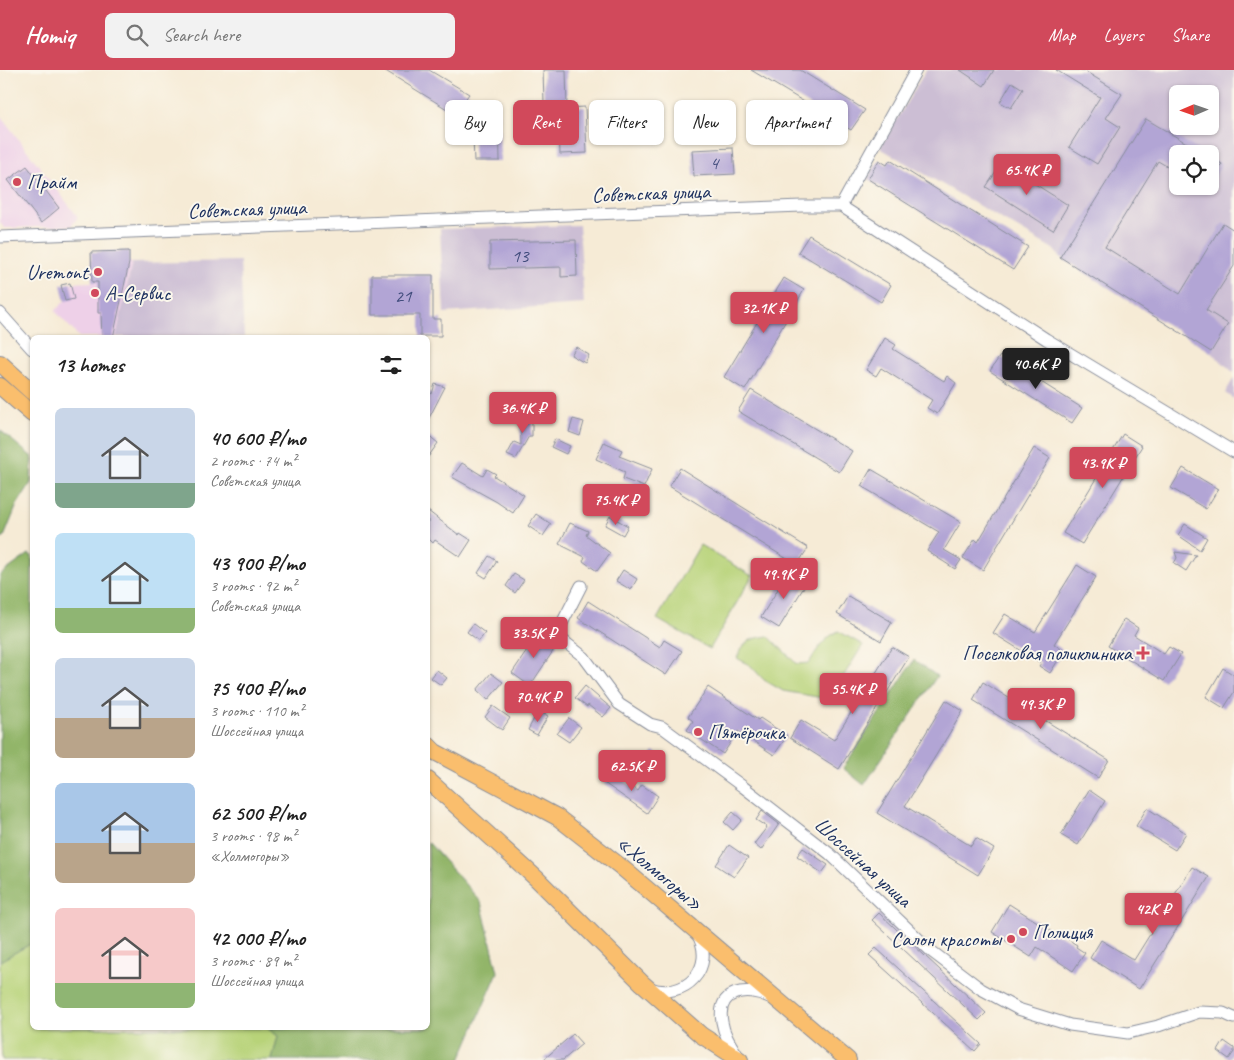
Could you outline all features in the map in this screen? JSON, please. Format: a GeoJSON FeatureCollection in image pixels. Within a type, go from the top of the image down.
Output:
{"type":"FeatureCollection","features":[{"type":"Feature","properties":{"kind":"highway"},"geometry":{"type":"LineString","coordinates":[[0,363],[30,390]]}},
{"type":"Feature","properties":{"kind":"highway"},"geometry":{"type":"LineString","coordinates":[[0,386],[30,412]]}},
{"type":"Feature","properties":{"kind":"highway","name":"«Холмогоры»"},"geometry":{"type":"LineString","coordinates":[[430,747],[434,752],[557,817],[620,866],[848,1060]]}},
{"type":"Feature","properties":{"kind":"highway"},"geometry":{"type":"LineString","coordinates":[[430,782],[537,879],[642,983],[702,1035],[740,1060]]}},
{"type":"Feature","properties":{"kind":"street"},"geometry":{"type":"LineString","coordinates":[[916,70],[842,206],[1046,338],[1234,452]]}},
{"type":"Feature","properties":{"kind":"street","name":"Советская улица"},"geometry":{"type":"LineString","coordinates":[[0,238],[802,206],[842,206]]}},
{"type":"Feature","properties":{"kind":"street"},"geometry":{"type":"LineString","coordinates":[[0,313],[30,347]]}},
{"type":"Feature","properties":{"kind":"street","name":"Шоссейная улица"},"geometry":{"type":"LineString","coordinates":[[581,586],[556,635],[584,658],[619,704],[650,724],[662,727],[823,848],[931,951],[981,989],[1018,1009],[1070,1025],[1128,1032],[1158,1026],[1199,1012],[1223,1013],[1234,1018]]}},
{"type":"Feature","properties":{"kind":"street"},"geometry":{"type":"LineString","coordinates":[[642,983],[657,990],[665,991],[682,988],[695,978],[699,971],[703,954],[700,938],[689,925]]}},
{"type":"Feature","properties":{"kind":"street"},"geometry":{"type":"LineString","coordinates":[[740,1060],[728,1042],[724,1031],[721,1020],[724,1003],[737,992],[747,990],[760,993],[782,1003]]}},
{"type":"Feature","properties":{"kind":"shaded area"},"geometry":{"type":"Polygon","coordinates":[[[926,70],[1234,70],[1234,373],[1211,352],[1060,257],[1053,249],[880,148],[926,70]]]}},
{"type":"Feature","properties":{"kind":"shaded area"},"geometry":{"type":"Polygon","coordinates":[[[0,115],[78,217],[71,226],[4,228],[0,222],[0,115]]]}},
{"type":"Feature","properties":{"kind":"shaded area"},"geometry":{"type":"Polygon","coordinates":[[[579,225],[584,304],[444,313],[440,229],[579,225]]]}},
{"type":"Feature","properties":{"kind":"shaded area","name":"А-Сервис"},"geometry":{"type":"Polygon","coordinates":[[[129,251],[129,262],[132,263],[116,335],[77,335],[55,311],[65,301],[61,285],[92,282],[91,252],[129,251]]]}},
{"type":"Feature","properties":{"kind":"shaded area"},"geometry":{"type":"Polygon","coordinates":[[[240,261],[244,335],[116,335],[132,263],[240,261]]]}},
{"type":"Feature","properties":{"kind":"shaded area"},"geometry":{"type":"Polygon","coordinates":[[[1234,378],[1234,399],[1225,393],[1234,378]]]}},
{"type":"Feature","properties":{"kind":"green space"},"geometry":{"type":"Polygon","coordinates":[[[0,430],[30,455],[30,485],[17,505],[4,537],[0,538],[0,430]]]}},
{"type":"Feature","properties":{"kind":"green space"},"geometry":{"type":"Polygon","coordinates":[[[700,545],[752,576],[710,649],[657,619],[700,545]]]}},
{"type":"Feature","properties":{"kind":"green space"},"geometry":{"type":"Polygon","coordinates":[[[30,555],[30,944],[0,961],[0,575],[30,555]]]}},
{"type":"Feature","properties":{"kind":"green space"},"geometry":{"type":"Polygon","coordinates":[[[838,631],[863,645],[829,699],[783,691],[764,680],[751,666],[737,658],[748,641],[768,636],[797,664],[809,663],[824,641],[838,631]]]}},
{"type":"Feature","properties":{"kind":"green space"},"geometry":{"type":"Polygon","coordinates":[[[914,660],[937,676],[864,785],[843,768],[914,660]]]}},
{"type":"Feature","properties":{"kind":"green space"},"geometry":{"type":"Polygon","coordinates":[[[430,844],[481,902],[498,972],[460,1060],[272,1060],[278,1036],[270,1030],[430,1030],[430,844]]]}},
{"type":"Feature","properties":{"kind":"green space"},"geometry":{"type":"Polygon","coordinates":[[[30,944],[30,1030],[270,1030],[278,1036],[272,1060],[2,1060],[0,961],[30,944]]]}},
{"type":"Feature","properties":{"kind":"building"},"geometry":{"type":"Polygon","coordinates":[[[384,70],[429,70],[469,94],[465,100],[445,100],[445,108],[384,70]]]}},
{"type":"Feature","properties":{"kind":"building"},"geometry":{"type":"Polygon","coordinates":[[[543,70],[566,70],[567,100],[544,100],[543,70]]]}},
{"type":"Feature","properties":{"kind":"building"},"geometry":{"type":"Polygon","coordinates":[[[751,70],[800,70],[865,110],[851,130],[848,128],[848,100],[801,100],[751,70]]]}},
{"type":"Feature","properties":{"kind":"building"},"geometry":{"type":"Polygon","coordinates":[[[960,70],[994,70],[984,86],[960,70]]]}},
{"type":"Feature","properties":{"kind":"building"},"geometry":{"type":"Polygon","coordinates":[[[1056,70],[1083,70],[1122,94],[1106,118],[1120,127],[1097,164],[1069,147],[1100,97],[1056,70]]]}},
{"type":"Feature","properties":{"kind":"building"},"geometry":{"type":"Polygon","coordinates":[[[1012,82],[1023,89],[1011,108],[1000,102],[1012,82]]]}},
{"type":"Feature","properties":{"kind":"building"},"geometry":{"type":"Polygon","coordinates":[[[579,107],[585,107],[587,153],[560,154],[560,145],[579,145],[579,107]]]}},
{"type":"Feature","properties":{"kind":"building"},"geometry":{"type":"Polygon","coordinates":[[[1146,119],[1169,133],[1169,135],[1173,135],[1190,145],[1169,145],[1169,168],[1158,161],[1105,247],[1180,294],[1223,223],[1234,230],[1234,266],[1206,310],[1228,324],[1211,352],[1060,257],[1146,119]]]}},
{"type":"Feature","properties":{"kind":"building"},"geometry":{"type":"Polygon","coordinates":[[[473,145],[500,145],[500,161],[474,161],[473,145]]]}},
{"type":"Feature","properties":{"kind":"building"},"geometry":{"type":"Polygon","coordinates":[[[733,148],[735,174],[694,176],[692,150],[733,148]]]}},
{"type":"Feature","properties":{"kind":"building"},"geometry":{"type":"Polygon","coordinates":[[[879,160],[887,165],[890,160],[1028,247],[1013,270],[868,179],[879,160]]]}},
{"type":"Feature","properties":{"kind":"building"},"geometry":{"type":"Polygon","coordinates":[[[1002,163],[1068,205],[1053,230],[986,187],[1002,163]]]}},
{"type":"Feature","properties":{"kind":"building"},"geometry":{"type":"Polygon","coordinates":[[[27,166],[59,208],[41,223],[8,180],[27,166]]]}},
{"type":"Feature","properties":{"kind":"building"},"geometry":{"type":"Polygon","coordinates":[[[809,235],[891,285],[881,302],[798,252],[809,235]]]}},
{"type":"Feature","properties":{"kind":"building"},"geometry":{"type":"Polygon","coordinates":[[[576,240],[577,276],[561,277],[561,267],[490,269],[490,242],[576,240]]]}},
{"type":"Feature","properties":{"kind":"building"},"geometry":{"type":"Polygon","coordinates":[[[129,251],[129,263],[114,335],[102,335],[101,313],[98,313],[98,282],[92,282],[91,252],[129,251]]]}},
{"type":"Feature","properties":{"kind":"building"},"geometry":{"type":"Polygon","coordinates":[[[372,275],[433,275],[433,319],[441,319],[441,336],[420,335],[420,315],[372,315],[372,275]]]}},
{"type":"Feature","properties":{"kind":"building"},"geometry":{"type":"Polygon","coordinates":[[[784,278],[804,290],[745,390],[724,377],[784,278]]]}},
{"type":"Feature","properties":{"kind":"building"},"geometry":{"type":"Polygon","coordinates":[[[70,283],[74,299],[65,301],[61,285],[70,283]]]}},
{"type":"Feature","properties":{"kind":"building"},"geometry":{"type":"Polygon","coordinates":[[[885,338],[896,345],[893,349],[944,381],[947,376],[956,383],[937,414],[927,408],[932,400],[881,368],[876,376],[866,370],[885,338]]]}},
{"type":"Feature","properties":{"kind":"building"},"geometry":{"type":"Polygon","coordinates":[[[576,347],[589,355],[585,363],[571,355],[576,347]]]}},
{"type":"Feature","properties":{"kind":"building"},"geometry":{"type":"Polygon","coordinates":[[[1000,356],[1082,408],[1072,423],[990,371],[1000,356]]]}},
{"type":"Feature","properties":{"kind":"building"},"geometry":{"type":"Polygon","coordinates":[[[435,384],[445,387],[430,416],[430,392],[432,394],[435,384]]]}},
{"type":"Feature","properties":{"kind":"building"},"geometry":{"type":"Polygon","coordinates":[[[751,390],[852,451],[839,472],[738,411],[751,390]]]}},
{"type":"Feature","properties":{"kind":"building"},"geometry":{"type":"Polygon","coordinates":[[[520,412],[532,412],[532,436],[529,436],[516,459],[507,455],[514,442],[521,445],[520,412]]]}},
{"type":"Feature","properties":{"kind":"building"},"geometry":{"type":"Polygon","coordinates":[[[573,419],[584,422],[580,436],[569,432],[573,419]]]}},
{"type":"Feature","properties":{"kind":"building"},"geometry":{"type":"Polygon","coordinates":[[[1123,434],[1142,446],[1082,544],[1063,533],[1123,434]]]}},
{"type":"Feature","properties":{"kind":"building"},"geometry":{"type":"Polygon","coordinates":[[[430,437],[438,443],[430,454],[430,437]]]}},
{"type":"Feature","properties":{"kind":"building"},"geometry":{"type":"Polygon","coordinates":[[[555,439],[570,446],[566,454],[551,447],[555,439]]]}},
{"type":"Feature","properties":{"kind":"building"},"geometry":{"type":"Polygon","coordinates":[[[604,442],[622,450],[619,456],[652,469],[644,487],[623,479],[625,472],[596,459],[604,442]]]}},
{"type":"Feature","properties":{"kind":"building"},"geometry":{"type":"Polygon","coordinates":[[[1034,448],[1050,458],[983,570],[963,558],[975,539],[978,542],[1034,448]]]}},
{"type":"Feature","properties":{"kind":"building"},"geometry":{"type":"Polygon","coordinates":[[[462,463],[483,476],[487,469],[496,474],[494,476],[524,495],[513,513],[452,477],[462,463]]]}},
{"type":"Feature","properties":{"kind":"building"},"geometry":{"type":"Polygon","coordinates":[[[680,468],[808,548],[797,565],[669,486],[680,468]]]}},
{"type":"Feature","properties":{"kind":"building"},"geometry":{"type":"Polygon","coordinates":[[[1183,468],[1218,489],[1206,509],[1171,488],[1183,468]]]}},
{"type":"Feature","properties":{"kind":"building"},"geometry":{"type":"Polygon","coordinates":[[[871,469],[961,522],[944,550],[961,560],[955,569],[927,551],[939,532],[861,486],[871,469]]]}},
{"type":"Feature","properties":{"kind":"building"},"geometry":{"type":"Polygon","coordinates":[[[430,513],[459,535],[460,533],[471,540],[460,557],[435,540],[433,543],[430,540],[430,513]]]}},
{"type":"Feature","properties":{"kind":"building"},"geometry":{"type":"Polygon","coordinates":[[[536,514],[551,524],[543,536],[528,526],[536,514]]]}},
{"type":"Feature","properties":{"kind":"building"},"geometry":{"type":"Polygon","coordinates":[[[610,516],[628,526],[623,535],[605,525],[610,516]]]}},
{"type":"Feature","properties":{"kind":"building"},"geometry":{"type":"Polygon","coordinates":[[[570,523],[588,531],[586,535],[610,553],[597,571],[583,561],[585,557],[559,544],[570,523]]]}},
{"type":"Feature","properties":{"kind":"building"},"geometry":{"type":"Polygon","coordinates":[[[1185,524],[1207,538],[1200,550],[1178,535],[1185,524]]]}},
{"type":"Feature","properties":{"kind":"building"},"geometry":{"type":"Polygon","coordinates":[[[1175,552],[1196,555],[1186,571],[1174,563],[1177,558],[1175,552]]]}},
{"type":"Feature","properties":{"kind":"building"},"geometry":{"type":"Polygon","coordinates":[[[489,556],[497,561],[486,578],[478,573],[489,556]]]}},
{"type":"Feature","properties":{"kind":"building"},"geometry":{"type":"Polygon","coordinates":[[[1077,565],[1096,577],[1054,644],[1064,651],[1050,673],[1039,666],[1041,663],[993,633],[1005,614],[1035,632],[1077,565]]]}},
{"type":"Feature","properties":{"kind":"building"},"geometry":{"type":"Polygon","coordinates":[[[623,570],[637,579],[631,590],[616,581],[623,570]]]}},
{"type":"Feature","properties":{"kind":"building"},"geometry":{"type":"Polygon","coordinates":[[[789,571],[807,582],[779,628],[761,617],[789,571]]]}},
{"type":"Feature","properties":{"kind":"building"},"geometry":{"type":"Polygon","coordinates":[[[514,574],[524,580],[515,593],[506,586],[514,574]]]}},
{"type":"Feature","properties":{"kind":"building"},"geometry":{"type":"Polygon","coordinates":[[[848,596],[892,622],[881,641],[837,614],[848,596]]]}},
{"type":"Feature","properties":{"kind":"building"},"geometry":{"type":"Polygon","coordinates":[[[588,601],[660,647],[664,640],[682,651],[666,675],[578,618],[588,601]]]}},
{"type":"Feature","properties":{"kind":"building"},"geometry":{"type":"Polygon","coordinates":[[[1124,619],[1138,628],[1134,635],[1164,654],[1169,647],[1181,654],[1164,681],[1108,646],[1124,619]]]}},
{"type":"Feature","properties":{"kind":"building"},"geometry":{"type":"Polygon","coordinates":[[[473,624],[485,633],[479,641],[467,632],[473,624]]]}},
{"type":"Feature","properties":{"kind":"building"},"geometry":{"type":"Polygon","coordinates":[[[539,633],[557,645],[530,686],[512,673],[539,633]]]}},
{"type":"Feature","properties":{"kind":"building"},"geometry":{"type":"Polygon","coordinates":[[[892,647],[909,657],[839,769],[790,738],[801,720],[834,740],[892,647]]]}},
{"type":"Feature","properties":{"kind":"building"},"geometry":{"type":"Polygon","coordinates":[[[1223,668],[1234,675],[1234,692],[1224,708],[1206,697],[1223,668]]]}},
{"type":"Feature","properties":{"kind":"building"},"geometry":{"type":"Polygon","coordinates":[[[437,670],[447,678],[441,685],[431,678],[437,670]]]}},
{"type":"Feature","properties":{"kind":"building"},"geometry":{"type":"Polygon","coordinates":[[[491,673],[503,682],[488,700],[477,690],[491,673]]]}},
{"type":"Feature","properties":{"kind":"building"},"geometry":{"type":"Polygon","coordinates":[[[983,682],[1109,760],[1098,778],[973,700],[983,682]]]}},
{"type":"Feature","properties":{"kind":"building"},"geometry":{"type":"Polygon","coordinates":[[[585,686],[611,708],[603,717],[588,705],[587,707],[575,698],[585,686]]]}},
{"type":"Feature","properties":{"kind":"building"},"geometry":{"type":"Polygon","coordinates":[[[708,687],[758,720],[760,718],[787,736],[774,755],[738,731],[723,754],[687,730],[693,721],[688,717],[708,687]]]}},
{"type":"Feature","properties":{"kind":"building"},"geometry":{"type":"Polygon","coordinates":[[[946,700],[963,711],[905,806],[971,846],[976,838],[994,849],[978,875],[877,813],[946,700]]]}},
{"type":"Feature","properties":{"kind":"building"},"geometry":{"type":"Polygon","coordinates":[[[493,706],[510,718],[502,730],[485,717],[493,706]]]}},
{"type":"Feature","properties":{"kind":"building"},"geometry":{"type":"Polygon","coordinates":[[[538,711],[548,716],[537,735],[528,730],[538,711]]]}},
{"type":"Feature","properties":{"kind":"building"},"geometry":{"type":"Polygon","coordinates":[[[569,718],[581,727],[569,742],[557,734],[569,718]]]}},
{"type":"Feature","properties":{"kind":"building"},"geometry":{"type":"Polygon","coordinates":[[[654,751],[662,756],[655,766],[647,761],[654,751]]]}},
{"type":"Feature","properties":{"kind":"building"},"geometry":{"type":"Polygon","coordinates":[[[612,771],[638,791],[642,785],[658,796],[647,813],[604,783],[612,771]]]}},
{"type":"Feature","properties":{"kind":"building"},"geometry":{"type":"Polygon","coordinates":[[[1089,790],[1105,801],[1078,845],[1061,835],[1089,790]]]}},
{"type":"Feature","properties":{"kind":"building"},"geometry":{"type":"Polygon","coordinates":[[[1147,808],[1186,833],[1175,850],[1136,826],[1147,808]]]}},
{"type":"Feature","properties":{"kind":"building"},"geometry":{"type":"Polygon","coordinates":[[[762,811],[779,824],[761,850],[754,844],[767,827],[756,820],[762,811]]]}},
{"type":"Feature","properties":{"kind":"building"},"geometry":{"type":"Polygon","coordinates":[[[733,812],[742,820],[733,830],[724,822],[733,812]]]}},
{"type":"Feature","properties":{"kind":"building"},"geometry":{"type":"Polygon","coordinates":[[[729,845],[748,858],[734,877],[716,865],[729,845]]]}},
{"type":"Feature","properties":{"kind":"building"},"geometry":{"type":"Polygon","coordinates":[[[803,848],[828,865],[822,873],[797,856],[803,848]]]}},
{"type":"Feature","properties":{"kind":"building"},"geometry":{"type":"Polygon","coordinates":[[[1192,867],[1209,877],[1139,989],[1090,958],[1101,940],[1134,960],[1192,867]]]}},
{"type":"Feature","properties":{"kind":"building"},"geometry":{"type":"Polygon","coordinates":[[[1009,904],[1077,945],[1076,947],[1085,953],[1073,971],[1037,947],[1031,957],[992,932],[1009,904]]]}},
{"type":"Feature","properties":{"kind":"building"},"geometry":{"type":"Polygon","coordinates":[[[879,913],[986,1013],[979,1020],[872,920],[879,913]]]}},
{"type":"Feature","properties":{"kind":"building"},"geometry":{"type":"Polygon","coordinates":[[[876,948],[981,1044],[975,1051],[869,955],[876,948]]]}},
{"type":"Feature","properties":{"kind":"building"},"geometry":{"type":"Polygon","coordinates":[[[573,1034],[582,1044],[563,1060],[543,1060],[573,1034]]]}},
{"type":"Feature","properties":{"kind":"building"},"geometry":{"type":"Polygon","coordinates":[[[1224,1041],[1234,1048],[1234,1052],[1229,1059],[1218,1051],[1224,1041]]]}},
{"type":"Feature","properties":{"kind":"place","name":"Прайм"},"geometry":{"type":"Point","coordinates":[17,182]}},
{"type":"Feature","properties":{"kind":"place","name":"Uremont"},"geometry":{"type":"Point","coordinates":[98,272]}},
{"type":"Feature","properties":{"kind":"place","name":"А-Сервис"},"geometry":{"type":"Point","coordinates":[95,293]}},
{"type":"Feature","properties":{"kind":"place","name":"Поселковая поликлиника"},"geometry":{"type":"Point","coordinates":[1143,653]}},
{"type":"Feature","properties":{"kind":"place","name":"Пятёрочка"},"geometry":{"type":"Point","coordinates":[698,732]}},
{"type":"Feature","properties":{"kind":"place","name":"Полиция"},"geometry":{"type":"Point","coordinates":[1023,932]}},
{"type":"Feature","properties":{"kind":"place","name":"Салон красоты"},"geometry":{"type":"Point","coordinates":[1011,939]}}]}
